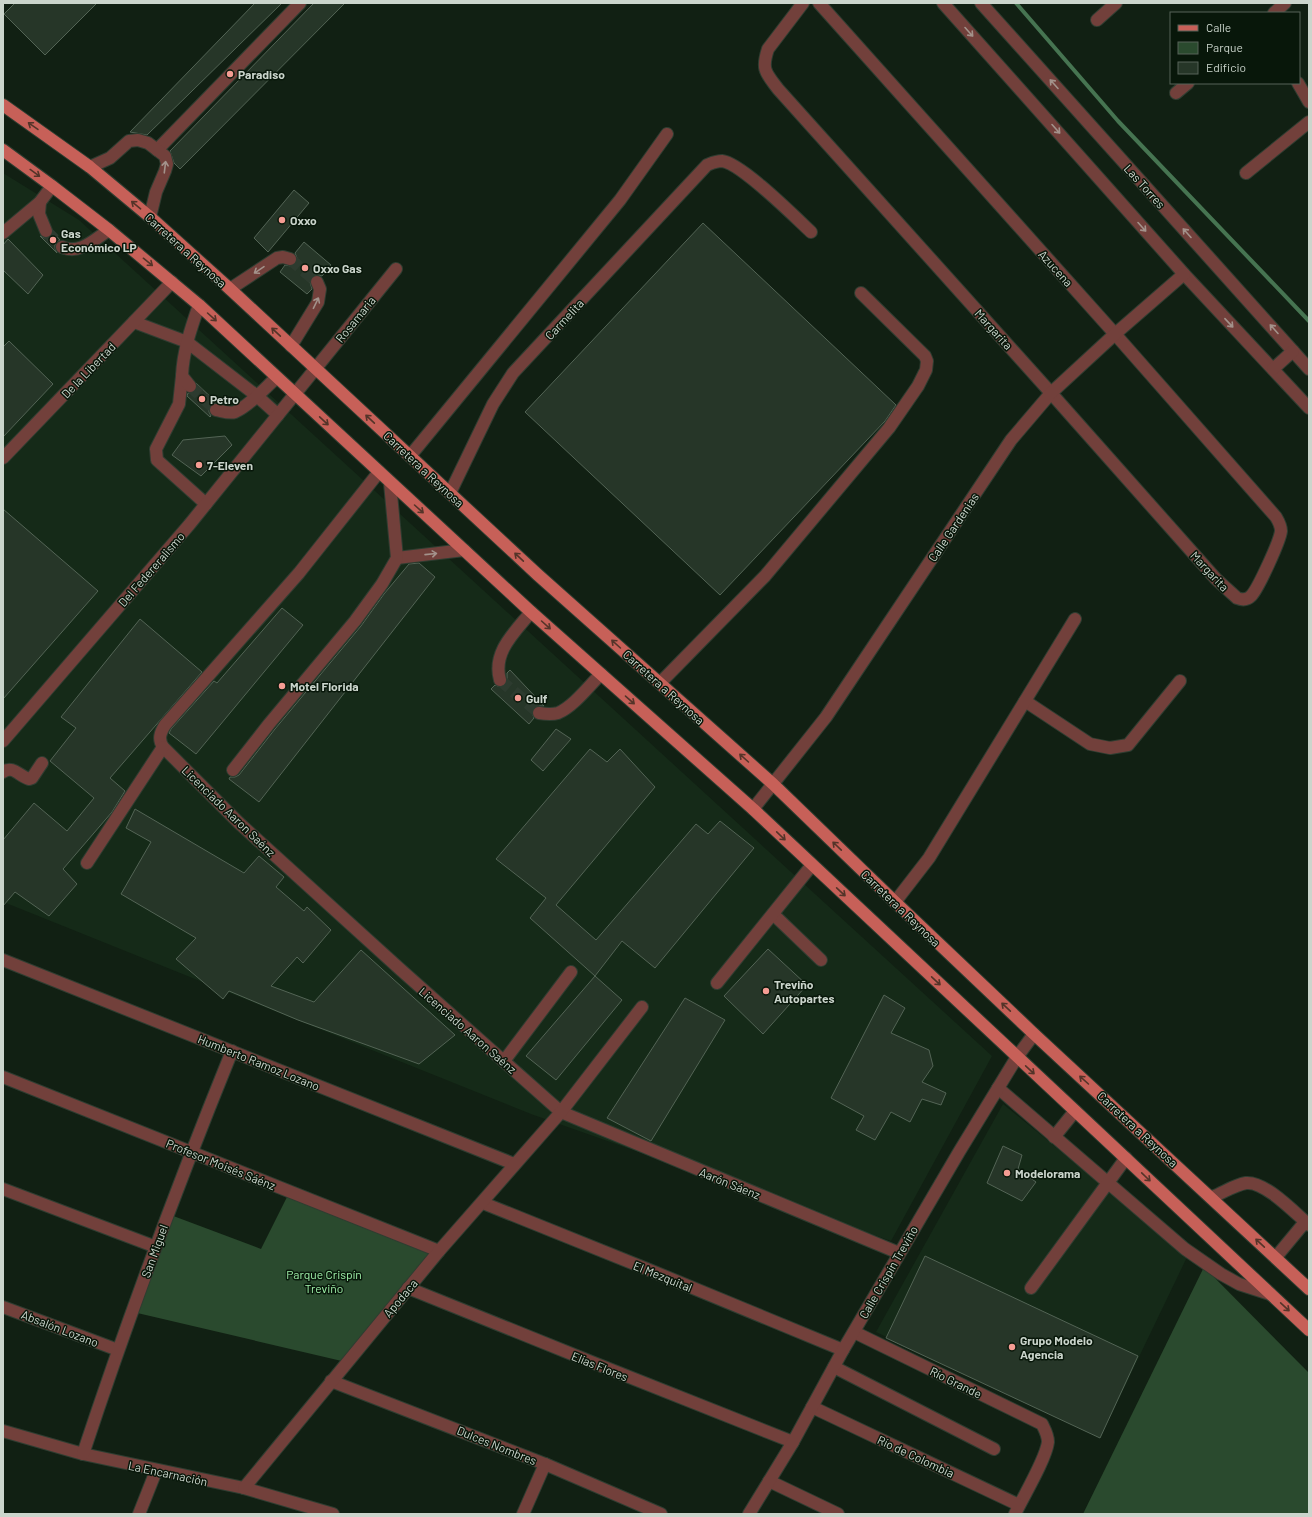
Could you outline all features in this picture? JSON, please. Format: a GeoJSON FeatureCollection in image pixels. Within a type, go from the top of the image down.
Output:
{"type":"FeatureCollection","features":[{"type":"Feature","properties":{"kind":"main road","name":"Carretera a Reynosa"},"geometry":{"type":"LineString","coordinates":[[3,105],[90,167],[150,217],[230,289],[538,575],[773,784],[1034,1034],[1309,1289]]}},
{"type":"Feature","properties":{"kind":"main road"},"geometry":{"type":"LineString","coordinates":[[3,150],[109,230],[199,305],[390,483],[753,809],[1309,1330]]}},
{"type":"Feature","properties":{"kind":"street"},"geometry":{"type":"LineString","coordinates":[[157,150],[300,3]]}},
{"type":"Feature","properties":{"kind":"street","name":"Margarita"},"geometry":{"type":"LineString","coordinates":[[803,3],[768,49],[764,63],[765,70],[778,89],[1051,392],[1216,579],[1232,595],[1241,600]]}},
{"type":"Feature","properties":{"kind":"street","name":"Azucena"},"geometry":{"type":"LineString","coordinates":[[819,3],[1115,334],[1276,517],[1281,526],[1279,539],[1256,588],[1251,596],[1246,600],[1241,600]]}},
{"type":"Feature","properties":{"kind":"street"},"geometry":{"type":"LineString","coordinates":[[943,3],[1184,274],[1309,408]]}},
{"type":"Feature","properties":{"kind":"street","name":"Las Torres"},"geometry":{"type":"LineString","coordinates":[[982,3],[1309,369]]}},
{"type":"Feature","properties":{"kind":"street"},"geometry":{"type":"LineString","coordinates":[[1097,20],[1116,3]]}},
{"type":"Feature","properties":{"kind":"street"},"geometry":{"type":"LineString","coordinates":[[1275,12],[1285,3]]}},
{"type":"Feature","properties":{"kind":"street"},"geometry":{"type":"LineString","coordinates":[[1176,93],[1187,84]]}},
{"type":"Feature","properties":{"kind":"street"},"geometry":{"type":"LineString","coordinates":[[1299,84],[1309,102]]}},
{"type":"Feature","properties":{"kind":"street"},"geometry":{"type":"LineString","coordinates":[[1246,173],[1309,122]]}},
{"type":"Feature","properties":{"kind":"street"},"geometry":{"type":"LineString","coordinates":[[410,456],[620,200],[667,134]]}},
{"type":"Feature","properties":{"kind":"street"},"geometry":{"type":"LineString","coordinates":[[90,167],[110,158],[129,142],[138,140],[148,143],[165,156],[165,171],[156,192],[150,217]]}},
{"type":"Feature","properties":{"kind":"street","name":"Carmelita"},"geometry":{"type":"LineString","coordinates":[[450,493],[493,404],[513,373],[707,165],[715,161],[722,161],[735,166],[748,175],[811,232]]}},
{"type":"Feature","properties":{"kind":"street"},"geometry":{"type":"LineString","coordinates":[[3,233],[40,202],[52,186]]}},
{"type":"Feature","properties":{"kind":"street"},"geometry":{"type":"LineString","coordinates":[[40,202],[39,214],[46,231]]}},
{"type":"Feature","properties":{"kind":"street"},"geometry":{"type":"LineString","coordinates":[[62,247],[68,250],[77,250],[86,246],[109,230]]}},
{"type":"Feature","properties":{"kind":"street"},"geometry":{"type":"LineString","coordinates":[[230,289],[276,258],[283,257],[290,259]]}},
{"type":"Feature","properties":{"kind":"street","name":"Rosamaria"},"geometry":{"type":"LineString","coordinates":[[295,395],[315,368],[396,269]]}},
{"type":"Feature","properties":{"kind":"street","name":"Calle Gardenias"},"geometry":{"type":"LineString","coordinates":[[753,809],[826,717],[1011,440],[1051,392],[1184,274]]}},
{"type":"Feature","properties":{"kind":"street","name":"De la Libertad"},"geometry":{"type":"LineString","coordinates":[[3,458],[172,282]]}},
{"type":"Feature","properties":{"kind":"street"},"geometry":{"type":"LineString","coordinates":[[291,346],[318,302],[320,289],[317,282]]}},
{"type":"Feature","properties":{"kind":"street"},"geometry":{"type":"LineString","coordinates":[[660,683],[765,576],[889,428],[918,386],[926,370],[927,362],[925,356],[861,293]]}},
{"type":"Feature","properties":{"kind":"street"},"geometry":{"type":"LineString","coordinates":[[199,305],[182,363],[179,404],[156,449],[157,460],[206,504]]}},
{"type":"Feature","properties":{"kind":"street"},"geometry":{"type":"LineString","coordinates":[[134,322],[187,342],[257,396],[278,415]]}},
{"type":"Feature","properties":{"kind":"street"},"geometry":{"type":"LineString","coordinates":[[1273,369],[1293,351]]}},
{"type":"Feature","properties":{"kind":"street"},"geometry":{"type":"LineString","coordinates":[[182,376],[190,386]]}},
{"type":"Feature","properties":{"kind":"street"},"geometry":{"type":"LineString","coordinates":[[216,410],[233,412],[241,408],[257,396],[276,378]]}},
{"type":"Feature","properties":{"kind":"street","name":"Del Federeralismo"},"geometry":{"type":"LineString","coordinates":[[3,741],[206,504],[295,395]]}},
{"type":"Feature","properties":{"kind":"street"},"geometry":{"type":"LineString","coordinates":[[87,862],[163,747],[160,742],[160,736],[165,725],[299,573],[379,472]]}},
{"type":"Feature","properties":{"kind":"street"},"geometry":{"type":"LineString","coordinates":[[233,770],[354,622],[382,584],[397,558],[390,483]]}},
{"type":"Feature","properties":{"kind":"street"},"geometry":{"type":"LineString","coordinates":[[397,558],[464,550]]}},
{"type":"Feature","properties":{"kind":"street"},"geometry":{"type":"LineString","coordinates":[[500,680],[498,671],[499,658],[505,644],[532,612]]}},
{"type":"Feature","properties":{"kind":"street"},"geometry":{"type":"LineString","coordinates":[[895,902],[929,858],[1075,619]]}},
{"type":"Feature","properties":{"kind":"street"},"geometry":{"type":"LineString","coordinates":[[539,713],[557,713],[567,708],[601,674]]}},
{"type":"Feature","properties":{"kind":"street"},"geometry":{"type":"LineString","coordinates":[[1025,701],[1090,744],[1110,748],[1128,745],[1180,681]]}},
{"type":"Feature","properties":{"kind":"street","name":"Licenciado Aaron Saénz"},"geometry":{"type":"LineString","coordinates":[[163,747],[239,823],[395,965],[561,1112]]}},
{"type":"Feature","properties":{"kind":"street"},"geometry":{"type":"LineString","coordinates":[[3,772],[8,769],[12,769],[29,779],[32,778],[42,763]]}},
{"type":"Feature","properties":{"kind":"street"},"geometry":{"type":"LineString","coordinates":[[717,983],[812,865]]}},
{"type":"Feature","properties":{"kind":"street"},"geometry":{"type":"LineString","coordinates":[[773,914],[821,960]]}},
{"type":"Feature","properties":{"kind":"street","name":"Humberto Ramoz Lozano"},"geometry":{"type":"LineString","coordinates":[[3,960],[514,1164]]}},
{"type":"Feature","properties":{"kind":"street"},"geometry":{"type":"LineString","coordinates":[[504,1061],[571,972]]}},
{"type":"Feature","properties":{"kind":"street","name":"Apodaca"},"geometry":{"type":"LineString","coordinates":[[244,1488],[439,1251],[483,1203],[514,1164],[561,1112],[642,1007]]}},
{"type":"Feature","properties":{"kind":"street","name":"Calle Crispín Treviño"},"geometry":{"type":"LineString","coordinates":[[749,1514],[792,1442],[899,1253],[1017,1057],[1034,1034]]}},
{"type":"Feature","properties":{"kind":"street","name":"San Miguel"},"geometry":{"type":"LineString","coordinates":[[83,1454],[118,1350],[156,1246],[191,1152],[232,1051]]}},
{"type":"Feature","properties":{"kind":"street","name":"Profesor Moisés Sáénz"},"geometry":{"type":"LineString","coordinates":[[3,1077],[439,1251]]}},
{"type":"Feature","properties":{"kind":"street"},"geometry":{"type":"LineString","coordinates":[[998,1088],[1185,1248],[1221,1274],[1239,1284],[1270,1294]]}},
{"type":"Feature","properties":{"kind":"street"},"geometry":{"type":"LineString","coordinates":[[1054,1137],[1075,1111]]}},
{"type":"Feature","properties":{"kind":"street","name":"Aarón Sáenz"},"geometry":{"type":"LineString","coordinates":[[561,1112],[899,1253]]}},
{"type":"Feature","properties":{"kind":"street"},"geometry":{"type":"LineString","coordinates":[[1031,1288],[1126,1158]]}},
{"type":"Feature","properties":{"kind":"street"},"geometry":{"type":"LineString","coordinates":[[1212,1198],[1238,1185],[1247,1183],[1257,1184],[1267,1189],[1307,1224],[1276,1257]]}},
{"type":"Feature","properties":{"kind":"street"},"geometry":{"type":"LineString","coordinates":[[3,1189],[156,1246]]}},
{"type":"Feature","properties":{"kind":"street","name":"El Mezquital"},"geometry":{"type":"LineString","coordinates":[[483,1203],[843,1350]]}},
{"type":"Feature","properties":{"kind":"street","name":"Elías Flores"},"geometry":{"type":"LineString","coordinates":[[408,1288],[792,1442]]}},
{"type":"Feature","properties":{"kind":"street","name":"Absalón Lozano"},"geometry":{"type":"LineString","coordinates":[[3,1307],[118,1350]]}},
{"type":"Feature","properties":{"kind":"street","name":"Río Grande"},"geometry":{"type":"LineString","coordinates":[[854,1332],[1042,1424],[1047,1432],[1048,1441],[1045,1453],[1017,1509]]}},
{"type":"Feature","properties":{"kind":"street"},"geometry":{"type":"LineString","coordinates":[[834,1367],[994,1449]]}},
{"type":"Feature","properties":{"kind":"street","name":"Dulces Nombres"},"geometry":{"type":"LineString","coordinates":[[331,1381],[545,1464],[661,1514]]}},
{"type":"Feature","properties":{"kind":"street","name":"Río de Colombia"},"geometry":{"type":"LineString","coordinates":[[812,1407],[1017,1509]]}},
{"type":"Feature","properties":{"kind":"street","name":"La Encarnación"},"geometry":{"type":"LineString","coordinates":[[3,1431],[83,1454],[156,1471],[244,1488],[333,1514]]}},
{"type":"Feature","properties":{"kind":"street"},"geometry":{"type":"LineString","coordinates":[[523,1514],[545,1464]]}},
{"type":"Feature","properties":{"kind":"street"},"geometry":{"type":"LineString","coordinates":[[138,1514],[156,1471]]}},
{"type":"Feature","properties":{"kind":"street"},"geometry":{"type":"LineString","coordinates":[[769,1481],[838,1514]]}},
{"type":"Feature","properties":{"kind":"shaded area"},"geometry":{"type":"Polygon","coordinates":[[[3,173],[79,220],[992,1056],[891,1241],[531,1114],[6,903],[3,906],[3,173]]]}},
{"type":"Feature","properties":{"kind":"shaded area"},"geometry":{"type":"Polygon","coordinates":[[[1003,1104],[1188,1255],[1100,1438],[876,1332],[1003,1104]]]}},
{"type":"Feature","properties":{"kind":"green space","name":"Parque Crispín Treviño"},"geometry":{"type":"Polygon","coordinates":[[[290,1191],[439,1251],[346,1362],[133,1312],[168,1214],[261,1249],[290,1191]]]}},
{"type":"Feature","properties":{"kind":"green space"},"geometry":{"type":"Polygon","coordinates":[[[1204,1267],[1309,1373],[1309,1514],[1083,1514],[1204,1267]]]}},
{"type":"Feature","properties":{"kind":"building"},"geometry":{"type":"Polygon","coordinates":[[[15,3],[97,3],[45,55],[4,14],[15,3]]]}},
{"type":"Feature","properties":{"kind":"building"},"geometry":{"type":"Polygon","coordinates":[[[255,3],[282,3],[147,135],[130,132],[255,3]]]}},
{"type":"Feature","properties":{"kind":"building"},"geometry":{"type":"Polygon","coordinates":[[[314,3],[345,3],[180,169],[174,163],[170,151],[314,3]]]}},
{"type":"Feature","properties":{"kind":"building","name":"Oxxo"},"geometry":{"type":"Polygon","coordinates":[[[294,190],[309,203],[268,252],[254,238],[294,190]]]}},
{"type":"Feature","properties":{"kind":"building"},"geometry":{"type":"Polygon","coordinates":[[[703,223],[896,405],[885,421],[720,595],[525,412],[703,223]]]}},
{"type":"Feature","properties":{"kind":"building"},"geometry":{"type":"Polygon","coordinates":[[[53,232],[60,240],[55,245],[57,253],[40,236],[48,238],[53,232]]]}},
{"type":"Feature","properties":{"kind":"building"},"geometry":{"type":"Polygon","coordinates":[[[8,239],[43,275],[28,294],[3,270],[3,245],[8,239]]]}},
{"type":"Feature","properties":{"kind":"building","name":"Oxxo Gas"},"geometry":{"type":"Polygon","coordinates":[[[304,242],[331,265],[322,276],[318,275],[311,277],[310,282],[312,289],[307,294],[280,272],[285,265],[291,266],[295,264],[297,258],[295,253],[304,242]]]}},
{"type":"Feature","properties":{"kind":"building"},"geometry":{"type":"Polygon","coordinates":[[[9,341],[53,384],[3,437],[3,347],[9,341]]]}},
{"type":"Feature","properties":{"kind":"building","name":"Petro"},"geometry":{"type":"Polygon","coordinates":[[[196,383],[217,403],[211,405],[209,408],[210,417],[187,396],[188,393],[194,392],[197,389],[196,383]]]}},
{"type":"Feature","properties":{"kind":"building","name":"7-Eleven"},"geometry":{"type":"Polygon","coordinates":[[[225,436],[232,445],[201,476],[172,455],[183,440],[225,436]]]}},
{"type":"Feature","properties":{"kind":"building"},"geometry":{"type":"Polygon","coordinates":[[[3,509],[98,591],[3,699],[3,509]]]}},
{"type":"Feature","properties":{"kind":"building"},"geometry":{"type":"Polygon","coordinates":[[[419,563],[435,577],[259,802],[229,779],[230,777],[239,775],[275,729],[361,626],[384,594],[409,564],[419,563]]]}},
{"type":"Feature","properties":{"kind":"building"},"geometry":{"type":"Polygon","coordinates":[[[282,608],[303,625],[196,754],[169,733],[171,729],[214,681],[217,683],[282,608]]]}},
{"type":"Feature","properties":{"kind":"building"},"geometry":{"type":"Polygon","coordinates":[[[140,619],[202,672],[110,778],[125,791],[112,812],[63,869],[77,884],[49,916],[15,892],[3,906],[3,840],[34,803],[67,831],[94,798],[50,761],[76,728],[61,717],[140,619]]]}},
{"type":"Feature","properties":{"kind":"building","name":"Gulf"},"geometry":{"type":"Polygon","coordinates":[[[510,670],[544,706],[537,706],[533,708],[532,712],[534,718],[529,724],[491,689],[495,685],[501,687],[505,686],[507,682],[507,673],[510,670]]]}},
{"type":"Feature","properties":{"kind":"building"},"geometry":{"type":"Polygon","coordinates":[[[556,729],[571,739],[543,771],[531,760],[556,729]]]}},
{"type":"Feature","properties":{"kind":"building"},"geometry":{"type":"Polygon","coordinates":[[[590,749],[607,762],[620,749],[655,787],[556,905],[596,940],[696,824],[708,834],[720,821],[754,848],[655,968],[622,941],[595,976],[530,918],[546,898],[496,859],[590,749]]]}},
{"type":"Feature","properties":{"kind":"building"},"geometry":{"type":"Polygon","coordinates":[[[135,809],[244,873],[259,856],[284,877],[276,887],[304,911],[307,907],[331,930],[303,963],[297,957],[271,986],[314,1002],[361,950],[455,1035],[419,1064],[298,1020],[229,991],[223,999],[176,959],[196,938],[121,894],[151,842],[126,828],[135,809]]]}},
{"type":"Feature","properties":{"kind":"building","name":"Treviño Autopartes"},"geometry":{"type":"Polygon","coordinates":[[[768,949],[807,985],[763,1034],[724,996],[768,949]]]}},
{"type":"Feature","properties":{"kind":"building"},"geometry":{"type":"Polygon","coordinates":[[[595,976],[622,1000],[556,1080],[526,1056],[595,976]]]}},
{"type":"Feature","properties":{"kind":"building"},"geometry":{"type":"Polygon","coordinates":[[[884,995],[905,1008],[891,1033],[929,1050],[933,1066],[922,1082],[946,1093],[941,1105],[922,1099],[910,1122],[891,1112],[875,1140],[856,1130],[864,1116],[831,1098],[884,995]]]}},
{"type":"Feature","properties":{"kind":"building"},"geometry":{"type":"Polygon","coordinates":[[[685,998],[725,1020],[651,1141],[607,1118],[685,998]]]}},
{"type":"Feature","properties":{"kind":"building","name":"Modelorama"},"geometry":{"type":"Polygon","coordinates":[[[1003,1146],[1022,1155],[1018,1169],[1036,1182],[1022,1201],[987,1183],[1003,1146]]]}},
{"type":"Feature","properties":{"kind":"building","name":"Grupo Modelo Agencia"},"geometry":{"type":"Polygon","coordinates":[[[925,1256],[1138,1356],[1100,1438],[886,1338],[925,1256]]]}},
{"type":"Feature","properties":{"kind":"waterway"},"geometry":{"type":"LineString","coordinates":[[1016,3],[1118,121],[1309,321]]}},
{"type":"Feature","properties":{"kind":"tunnel"},"geometry":{"type":"LineString","coordinates":[[46,231],[62,247]]}},
{"type":"Feature","properties":{"kind":"tunnel"},"geometry":{"type":"LineString","coordinates":[[290,259],[317,282]]}},
{"type":"Feature","properties":{"kind":"tunnel"},"geometry":{"type":"LineString","coordinates":[[190,386],[216,410]]}},
{"type":"Feature","properties":{"kind":"tunnel"},"geometry":{"type":"LineString","coordinates":[[500,680],[539,713]]}},
{"type":"Feature","properties":{"kind":"place","name":"Paradiso"},"geometry":{"type":"Point","coordinates":[230,74]}},
{"type":"Feature","properties":{"kind":"place","name":"Oxxo"},"geometry":{"type":"Point","coordinates":[282,220]}},
{"type":"Feature","properties":{"kind":"place","name":"Gas Económico LP"},"geometry":{"type":"Point","coordinates":[53,240]}},
{"type":"Feature","properties":{"kind":"place","name":"Oxxo Gas"},"geometry":{"type":"Point","coordinates":[305,268]}},
{"type":"Feature","properties":{"kind":"place","name":"Petro"},"geometry":{"type":"Point","coordinates":[202,399]}},
{"type":"Feature","properties":{"kind":"place","name":"7-Eleven"},"geometry":{"type":"Point","coordinates":[199,465]}},
{"type":"Feature","properties":{"kind":"place","name":"Motel Florida"},"geometry":{"type":"Point","coordinates":[282,686]}},
{"type":"Feature","properties":{"kind":"place","name":"Gulf"},"geometry":{"type":"Point","coordinates":[518,698]}},
{"type":"Feature","properties":{"kind":"place","name":"Treviño Autopartes"},"geometry":{"type":"Point","coordinates":[766,991]}},
{"type":"Feature","properties":{"kind":"place","name":"Modelorama"},"geometry":{"type":"Point","coordinates":[1007,1173]}},
{"type":"Feature","properties":{"kind":"place","name":"Grupo Modelo Agencia"},"geometry":{"type":"Point","coordinates":[1012,1347]}}]}
